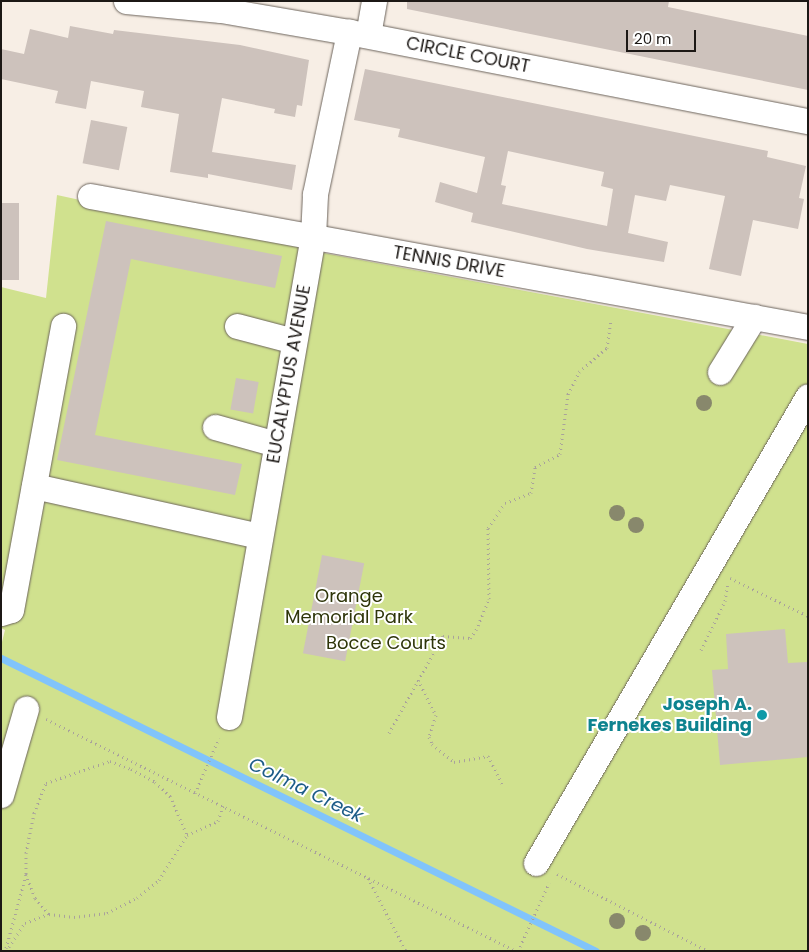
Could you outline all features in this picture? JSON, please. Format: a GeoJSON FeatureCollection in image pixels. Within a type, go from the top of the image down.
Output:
{"type":"FeatureCollection","features":[{"type":"Feature","properties":{"kind":"street","name":"CIRCLE COURT"},"geometry":{"type":"LineString","coordinates":[[126,1],[221,10],[358,34],[808,121]]}},
{"type":"Feature","properties":{"kind":"street","name":"EUCALYPTUS AVENUE"},"geometry":{"type":"LineString","coordinates":[[229,717],[313,237],[315,194],[358,34],[374,1]]}},
{"type":"Feature","properties":{"kind":"street","name":"TENNIS DRIVE"},"geometry":{"type":"LineString","coordinates":[[90,196],[808,327]]}},
{"type":"Feature","properties":{"kind":"street"},"geometry":{"type":"LineString","coordinates":[[720,372],[754,317]]}},
{"type":"Feature","properties":{"kind":"street"},"geometry":{"type":"LineString","coordinates":[[1,613],[11,610],[63,326]]}},
{"type":"Feature","properties":{"kind":"street"},"geometry":{"type":"LineString","coordinates":[[237,326],[294,341]]}},
{"type":"Feature","properties":{"kind":"street"},"geometry":{"type":"LineString","coordinates":[[545,868],[808,396]]}},
{"type":"Feature","properties":{"kind":"street"},"geometry":{"type":"LineString","coordinates":[[215,427],[276,444]]}},
{"type":"Feature","properties":{"kind":"street"},"geometry":{"type":"LineString","coordinates":[[34,486],[260,536]]}},
{"type":"Feature","properties":{"kind":"street"},"geometry":{"type":"LineString","coordinates":[[1,795],[26,709]]}},
{"type":"Feature","properties":{"kind":"path"},"geometry":{"type":"LineString","coordinates":[[389,733],[443,636],[470,638],[476,630],[489,599],[488,528],[505,503],[531,493],[535,466],[560,454],[568,394],[579,372],[607,348],[611,321]]}},
{"type":"Feature","properties":{"kind":"path"},"geometry":{"type":"LineString","coordinates":[[701,650],[725,601],[729,577],[808,616]]}},
{"type":"Feature","properties":{"kind":"path"},"geometry":{"type":"LineString","coordinates":[[418,680],[436,715],[429,737],[432,744],[454,762],[488,756],[502,784]]}},
{"type":"Feature","properties":{"kind":"path"},"geometry":{"type":"LineString","coordinates":[[26,709],[517,951],[545,868],[708,951]]}},
{"type":"Feature","properties":{"kind":"path"},"geometry":{"type":"LineString","coordinates":[[195,793],[229,717]]}},
{"type":"Feature","properties":{"kind":"path"},"geometry":{"type":"LineString","coordinates":[[5,951],[26,874],[26,853],[34,813],[46,783],[110,761],[155,782],[170,796],[187,835]]}},
{"type":"Feature","properties":{"kind":"path"},"geometry":{"type":"LineString","coordinates":[[5,951],[25,923],[49,914],[74,917],[107,913],[137,898],[158,880],[187,835],[218,821],[223,806]]}},
{"type":"Feature","properties":{"kind":"path"},"geometry":{"type":"LineString","coordinates":[[26,874],[34,898],[49,914]]}},
{"type":"Feature","properties":{"kind":"path"},"geometry":{"type":"LineString","coordinates":[[367,877],[406,951]]}},
{"type":"Feature","properties":{"kind":"green space","name":"Orange Memorial Park"},"geometry":{"type":"Polygon","coordinates":[[[57,195],[329,254],[808,344],[808,951],[1,951],[1,646],[5,630],[1,628],[1,287],[46,298],[57,195]]]}},
{"type":"Feature","properties":{"kind":"building"},"geometry":{"type":"Polygon","coordinates":[[[407,1],[669,1],[668,7],[808,36],[808,90],[407,9],[407,1]]]}},
{"type":"Feature","properties":{"kind":"building"},"geometry":{"type":"Polygon","coordinates":[[[70,26],[113,34],[114,30],[240,45],[309,60],[302,106],[297,105],[295,117],[274,113],[275,109],[222,98],[212,152],[296,165],[292,190],[208,174],[208,178],[170,172],[179,114],[141,107],[144,91],[91,81],[86,109],[55,103],[58,91],[1,79],[1,49],[24,54],[30,29],[68,38],[70,26]]]}},
{"type":"Feature","properties":{"kind":"building"},"geometry":{"type":"Polygon","coordinates":[[[365,69],[768,151],[767,157],[806,166],[799,198],[804,199],[798,229],[753,220],[741,276],[709,269],[725,196],[670,185],[666,201],[635,195],[628,233],[668,242],[664,262],[587,249],[471,222],[473,213],[435,202],[440,182],[477,193],[485,157],[398,137],[400,129],[354,120],[365,69]],[[508,151],[501,185],[506,186],[502,204],[607,226],[613,189],[601,186],[604,172],[508,151]]]}},
{"type":"Feature","properties":{"kind":"building"},"geometry":{"type":"Polygon","coordinates":[[[91,120],[127,127],[119,170],[83,163],[91,120]]]}},
{"type":"Feature","properties":{"kind":"building"},"geometry":{"type":"Polygon","coordinates":[[[1,203],[19,203],[19,280],[1,280],[1,203]]]}},
{"type":"Feature","properties":{"kind":"building"},"geometry":{"type":"Polygon","coordinates":[[[106,221],[282,256],[275,288],[131,259],[95,435],[242,464],[235,495],[57,460],[106,221]]]}},
{"type":"Feature","properties":{"kind":"building"},"geometry":{"type":"Polygon","coordinates":[[[236,378],[259,382],[253,414],[230,410],[236,378]]]}},
{"type":"Feature","properties":{"kind":"building"},"geometry":{"type":"Polygon","coordinates":[[[322,555],[364,563],[345,661],[303,653],[322,555]]]}},
{"type":"Feature","properties":{"kind":"building","name":"Joseph A. Fernekes Building"},"geometry":{"type":"Polygon","coordinates":[[[785,629],[788,663],[807,662],[808,757],[720,765],[712,670],[728,669],[726,634],[785,629]]]}},
{"type":"Feature","properties":{"kind":"waterway","name":"Colma Creek"},"geometry":{"type":"LineString","coordinates":[[1,658],[596,951]]}},
{"type":"Feature","properties":{"kind":"place","name":"Joseph A. Fernekes Building"},"geometry":{"type":"Point","coordinates":[762,715]}},
{"type":"Feature","properties":{"kind":"park label","name":"Bocce Courts"},"geometry":{"type":"Point","coordinates":[386,643]}}]}
